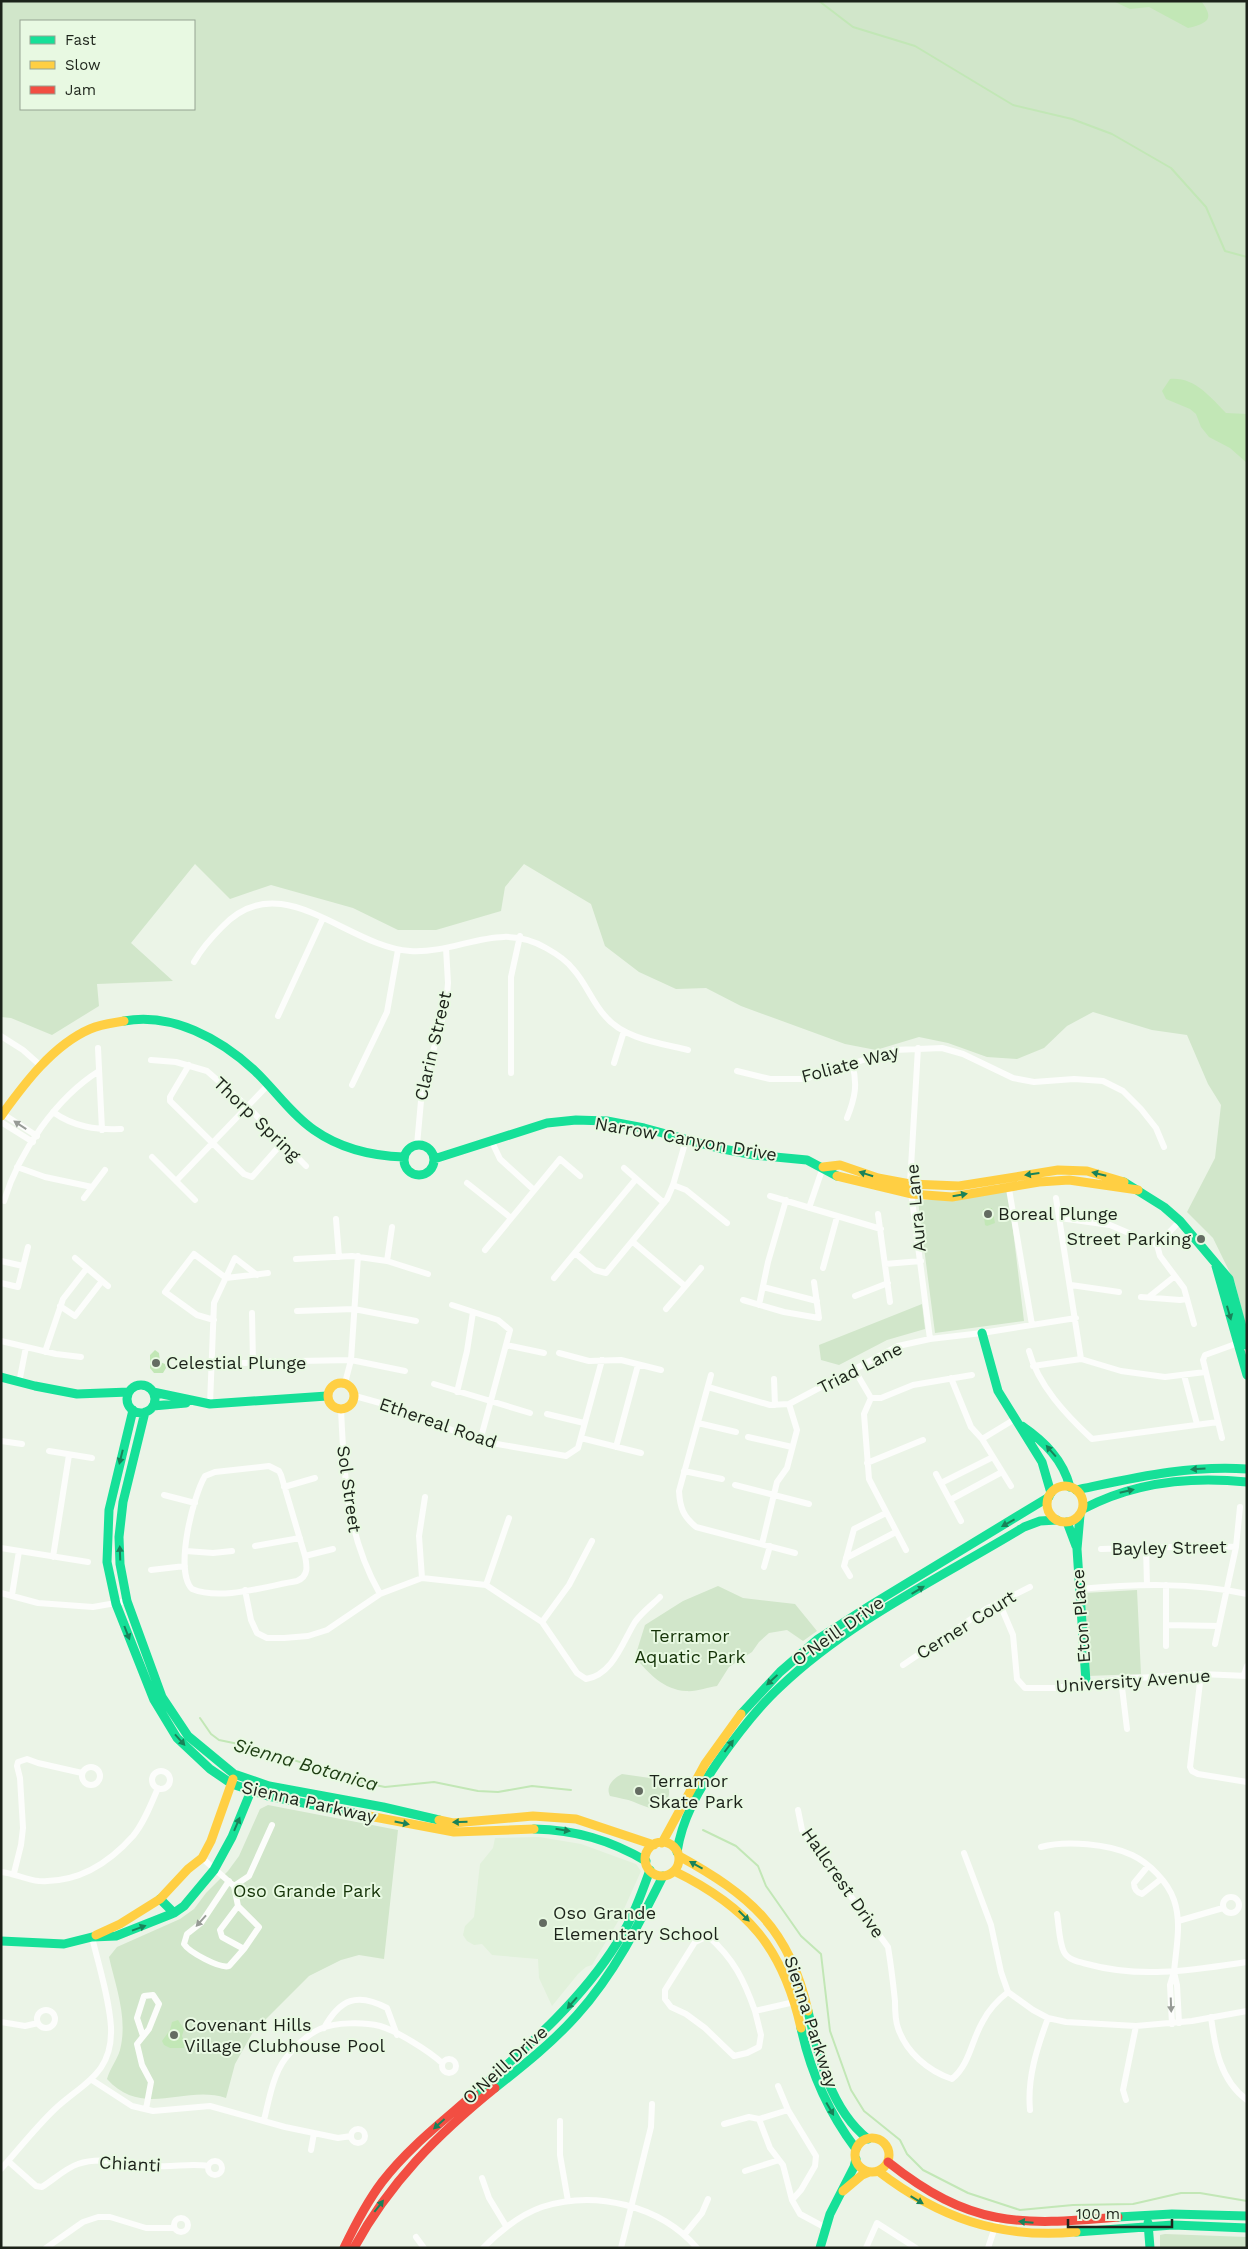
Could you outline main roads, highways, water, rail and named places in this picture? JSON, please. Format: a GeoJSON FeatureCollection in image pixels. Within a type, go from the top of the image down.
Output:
{"type":"FeatureCollection","features":[{"type":"Feature","properties":{"kind":"main road"},"geometry":{"type":"LineString","coordinates":[[2,1117],[21,1088],[41,1066],[60,1049],[88,1029],[126,1019],[167,1021],[190,1028],[217,1041],[248,1066],[303,1122],[328,1138],[355,1150],[379,1157],[404,1158],[408,1149],[417,1145],[426,1146],[434,1159]]}},
{"type":"Feature","properties":{"kind":"main road","name":"Narrow Canyon Drive"},"geometry":{"type":"LineString","coordinates":[[404,1158],[409,1171],[418,1175],[428,1172],[434,1159],[547,1123],[576,1120],[607,1121],[644,1128],[686,1140],[754,1155],[807,1160],[823,1167],[836,1176],[912,1194],[952,1197],[1058,1170],[1087,1171],[1120,1179],[1164,1207],[1180,1220],[1198,1240],[1216,1266],[1243,1343],[1247,1375]]}},
{"type":"Feature","properties":{"kind":"main road","name":"Narrow Canyon Drive"},"geometry":{"type":"LineString","coordinates":[[823,1167],[840,1165],[878,1178],[910,1184],[958,1186],[1008,1182]]}},
{"type":"Feature","properties":{"kind":"main road"},"geometry":{"type":"LineString","coordinates":[[982,1333],[998,1391],[1042,1462],[1050,1495],[1047,1504],[1049,1512],[1057,1520]]}},
{"type":"Feature","properties":{"kind":"main road"},"geometry":{"type":"LineString","coordinates":[[1,1377],[19,1384],[71,1392],[98,1394],[103,1392],[128,1395]]}},
{"type":"Feature","properties":{"kind":"main road","name":"Ethereal Road"},"geometry":{"type":"LineString","coordinates":[[345,1383],[352,1388],[355,1396],[349,1407],[341,1410],[330,1404],[327,1396],[333,1385],[345,1383]]}},
{"type":"Feature","properties":{"kind":"main road"},"geometry":{"type":"LineString","coordinates":[[128,1395],[135,1386],[141,1385],[146,1386],[153,1392],[210,1404],[327,1396]]}},
{"type":"Feature","properties":{"kind":"main road"},"geometry":{"type":"LineString","coordinates":[[153,1392],[155,1399],[153,1406]]}},
{"type":"Feature","properties":{"kind":"main road"},"geometry":{"type":"LineString","coordinates":[[128,1395],[133,1410],[145,1412],[153,1406],[196,1402]]}},
{"type":"Feature","properties":{"kind":"main road","name":"Sienna Parkway"},"geometry":{"type":"LineString","coordinates":[[133,1410],[109,1510],[107,1562],[116,1604],[141,1670],[165,1720],[177,1738],[196,1758],[232,1784],[268,1796],[454,1832],[554,1828],[604,1840],[636,1854],[646,1861]]}},
{"type":"Feature","properties":{"kind":"main road","name":"Sienna Parkway"},"geometry":{"type":"LineString","coordinates":[[145,1412],[123,1502],[119,1537],[120,1564],[127,1601],[162,1697],[188,1736],[234,1774],[269,1786],[383,1807],[453,1823],[533,1816],[576,1819],[658,1844]]}},
{"type":"Feature","properties":{"kind":"main road"},"geometry":{"type":"LineString","coordinates":[[1017,1421],[1035,1435],[1055,1455],[1073,1488],[1082,1498],[1081,1512]]}},
{"type":"Feature","properties":{"kind":"main road","name":"O'Neill Drive"},"geometry":{"type":"LineString","coordinates":[[646,1861],[648,1852],[658,1844],[717,1745],[765,1686],[803,1651],[860,1613],[1035,1509],[1059,1487],[1073,1488],[1174,1470],[1220,1467],[1247,1469]]}},
{"type":"Feature","properties":{"kind":"main road"},"geometry":{"type":"LineString","coordinates":[[1067,1522],[1097,1500],[1152,1486],[1208,1480],[1247,1482]]}},
{"type":"Feature","properties":{"kind":"main road","name":"Eton Place"},"geometry":{"type":"LineString","coordinates":[[1081,1512],[1077,1549],[1086,1682]]}},
{"type":"Feature","properties":{"kind":"main road","name":"O'Neill Drive"},"geometry":{"type":"LineString","coordinates":[[674,1871],[679,1861],[678,1836],[698,1792],[725,1750],[773,1694],[804,1665],[828,1646],[1024,1527],[1040,1521],[1057,1520],[1067,1522]]}},
{"type":"Feature","properties":{"kind":"main road","name":"Eton Place"},"geometry":{"type":"LineString","coordinates":[[1067,1522],[1077,1549]]}},
{"type":"Feature","properties":{"kind":"main road"},"geometry":{"type":"LineString","coordinates":[[1,1941],[64,1944],[92,1937],[120,1924],[160,1899],[188,1869],[202,1858],[211,1842],[234,1774]]}},
{"type":"Feature","properties":{"kind":"main road"},"geometry":{"type":"LineString","coordinates":[[92,1937],[116,1936],[174,1913],[184,1906],[214,1870],[232,1837],[255,1782]]}},
{"type":"Feature","properties":{"kind":"main road"},"geometry":{"type":"LineString","coordinates":[[658,1844],[671,1845],[678,1854]]}},
{"type":"Feature","properties":{"kind":"main road","name":"Sienna Parkway"},"geometry":{"type":"LineString","coordinates":[[678,1854],[731,1886],[755,1907],[776,1932],[788,1952],[801,1981],[818,2055],[840,2104],[857,2129],[868,2139],[879,2139],[883,2142],[889,2151],[888,2162]]}},
{"type":"Feature","properties":{"kind":"main road"},"geometry":{"type":"LineString","coordinates":[[646,1861],[650,1870],[663,1876],[674,1871]]}},
{"type":"Feature","properties":{"kind":"main road","name":"O'Neill Drive"},"geometry":{"type":"LineString","coordinates":[[344,2248],[356,2223],[382,2182],[412,2148],[534,2042],[571,2004],[603,1965],[628,1922],[650,1870]]}},
{"type":"Feature","properties":{"kind":"main road","name":"Sienna Parkway"},"geometry":{"type":"LineString","coordinates":[[674,1871],[722,1897],[755,1927],[769,1944],[788,1982],[808,2060],[817,2084],[856,2154],[860,2167],[874,2171],[934,2209],[951,2217],[994,2228],[1043,2234],[1196,2225],[1247,2228]]}},
{"type":"Feature","properties":{"kind":"main road","name":"O'Neill Drive"},"geometry":{"type":"LineString","coordinates":[[354,2248],[368,2220],[425,2150],[461,2116],[541,2049],[578,2014],[611,1971],[663,1876]]}},
{"type":"Feature","properties":{"kind":"main road"},"geometry":{"type":"LineString","coordinates":[[160,1899],[174,1913]]}},
{"type":"Feature","properties":{"kind":"main road"},"geometry":{"type":"LineString","coordinates":[[795,2004],[804,2010],[814,2051],[818,2055]]}},
{"type":"Feature","properties":{"kind":"main road"},"geometry":{"type":"LineString","coordinates":[[820,2248],[830,2214],[854,2167],[856,2154],[863,2141],[868,2139]]}},
{"type":"Feature","properties":{"kind":"main road"},"geometry":{"type":"LineString","coordinates":[[843,2191],[862,2175],[874,2171],[888,2162],[921,2187],[946,2201],[970,2211],[1026,2223],[1056,2223],[1148,2215],[1247,2216]]}},
{"type":"Feature","properties":{"kind":"main road"},"geometry":{"type":"LineString","coordinates":[[1148,2215],[1150,2248]]}},
{"type":"Feature","properties":{"kind":"waterway"},"geometry":{"type":"LineString","coordinates":[[819,1],[853,27],[915,46],[1013,105],[1072,119],[1112,134],[1171,168],[1206,207],[1225,251],[1247,257]]}},
{"type":"Feature","properties":{"kind":"waterway","name":"Sienna Botanica"},"geometry":{"type":"LineString","coordinates":[[200,1718],[211,1734],[219,1740],[253,1747],[365,1783],[385,1787],[434,1782],[478,1791],[498,1792],[532,1786],[571,1790]]}},
{"type":"Feature","properties":{"kind":"waterway","name":"Sienna Botanica"},"geometry":{"type":"LineString","coordinates":[[703,1830],[736,1846],[758,1866],[766,1886],[801,1936],[821,1954],[830,2031],[851,2090],[864,2111],[900,2140],[907,2154],[923,2170],[968,2193],[1020,2210],[1073,2205],[1133,2204],[1181,2193],[1200,2193],[1247,2201]]}},
{"type":"Feature","properties":{"kind":"place","name":"Boreal Plunge"},"geometry":{"type":"Point","coordinates":[988,1214]}},
{"type":"Feature","properties":{"kind":"place","name":"Street Parking"},"geometry":{"type":"Point","coordinates":[1201,1239]}},
{"type":"Feature","properties":{"kind":"place","name":"Celestial Plunge"},"geometry":{"type":"Point","coordinates":[156,1363]}},
{"type":"Feature","properties":{"kind":"place","name":"Terramor Skate Park"},"geometry":{"type":"Point","coordinates":[639,1791]}},
{"type":"Feature","properties":{"kind":"place","name":"Oso Grande Elementary School"},"geometry":{"type":"Point","coordinates":[543,1923]}},
{"type":"Feature","properties":{"kind":"place","name":"Covenant Hills Village Clubhouse Pool"},"geometry":{"type":"Point","coordinates":[174,2035]}},
{"type":"Feature","properties":{"kind":"park label","name":"Terramor Aquatic Park"},"geometry":{"type":"Point","coordinates":[690,1646]}},
{"type":"Feature","properties":{"kind":"park label","name":"Oso Grande Park"},"geometry":{"type":"Point","coordinates":[307,1891]}}]}
